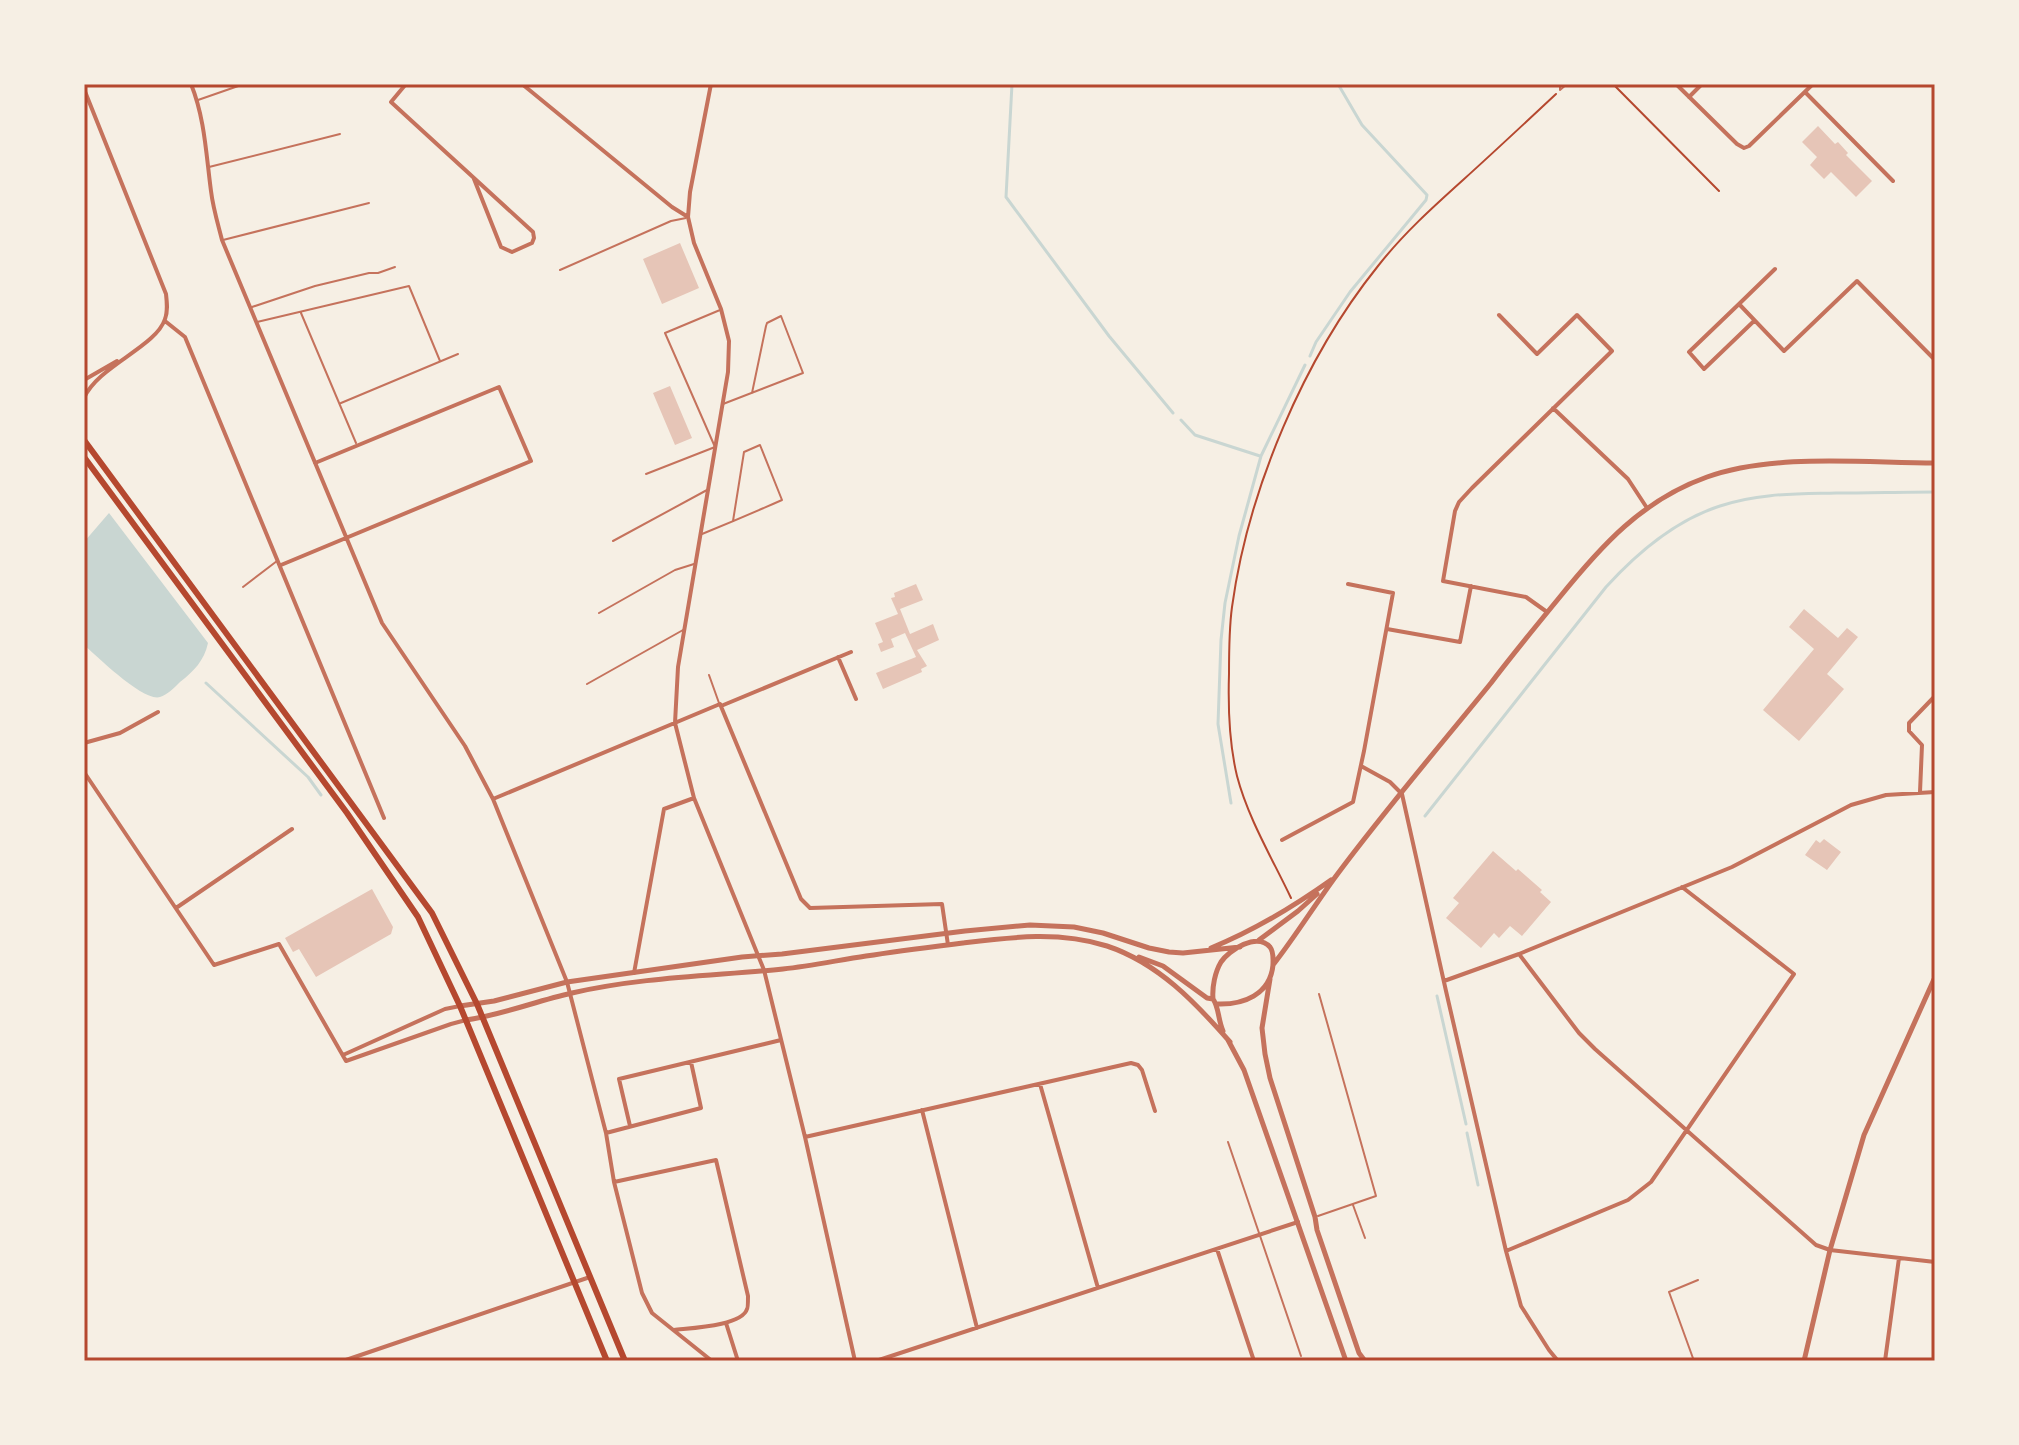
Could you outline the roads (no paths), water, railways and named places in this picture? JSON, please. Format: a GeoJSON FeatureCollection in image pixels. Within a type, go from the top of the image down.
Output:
{"type":"FeatureCollection","features":[{"type":"Feature","properties":{"kind":"main road"},"geometry":{"type":"LineString","coordinates":[[85,440],[432,913],[477,1004],[625,1361]]}},
{"type":"Feature","properties":{"kind":"main road"},"geometry":{"type":"LineString","coordinates":[[84,457],[369,843],[418,917],[466,1020],[607,1361]]}},
{"type":"Feature","properties":{"kind":"street"},"geometry":{"type":"LineString","coordinates":[[191,84],[204,125],[208,167],[222,240],[346,538],[382,623],[465,746],[493,799],[567,982],[606,1133],[614,1182],[642,1293],[652,1313],[712,1361]]}},
{"type":"Feature","properties":{"kind":"street"},"geometry":{"type":"LineString","coordinates":[[406,84],[391,102],[533,232],[532,243],[512,252],[501,247],[474,179]]}},
{"type":"Feature","properties":{"kind":"street"},"geometry":{"type":"LineString","coordinates":[[522,84],[669,205],[688,217]]}},
{"type":"Feature","properties":{"kind":"street"},"geometry":{"type":"LineString","coordinates":[[711,84],[692,178],[688,217],[694,243],[721,309],[729,341],[728,372],[678,667],[675,723],[694,798],[760,955],[855,1361]]}},
{"type":"Feature","properties":{"kind":"street"},"geometry":{"type":"LineString","coordinates":[[1676,84],[1744,148],[1813,84]]}},
{"type":"Feature","properties":{"kind":"street"},"geometry":{"type":"LineString","coordinates":[[1689,97],[1702,84]]}},
{"type":"Feature","properties":{"kind":"street"},"geometry":{"type":"LineString","coordinates":[[84,89],[166,294],[167,308],[165,321],[151,339],[88,389],[84,398]]}},
{"type":"Feature","properties":{"kind":"street"},"geometry":{"type":"LineString","coordinates":[[1805,92],[1893,181]]}},
{"type":"Feature","properties":{"kind":"street"},"geometry":{"type":"LineString","coordinates":[[1754,321],[1704,369],[1689,352],[1775,269]]}},
{"type":"Feature","properties":{"kind":"street"},"geometry":{"type":"LineString","coordinates":[[1739,304],[1784,351],[1857,281],[1935,360]]}},
{"type":"Feature","properties":{"kind":"street"},"geometry":{"type":"LineString","coordinates":[[1499,315],[1537,354],[1577,315],[1612,351],[1459,502],[1455,511],[1443,581],[1526,597],[1547,612]]}},
{"type":"Feature","properties":{"kind":"street"},"geometry":{"type":"LineString","coordinates":[[165,321],[185,337],[384,818]]}},
{"type":"Feature","properties":{"kind":"street"},"geometry":{"type":"LineString","coordinates":[[84,380],[130,354]]}},
{"type":"Feature","properties":{"kind":"street"},"geometry":{"type":"LineString","coordinates":[[281,565],[531,461],[499,387],[315,463]]}},
{"type":"Feature","properties":{"kind":"street"},"geometry":{"type":"LineString","coordinates":[[1553,408],[1628,479],[1647,508]]}},
{"type":"Feature","properties":{"kind":"street"},"geometry":{"type":"LineString","coordinates":[[1273,965],[1335,877],[1547,612],[1610,538],[1647,508],[1694,482],[1746,467],[1792,462],[1935,463]]}},
{"type":"Feature","properties":{"kind":"street"},"geometry":{"type":"LineString","coordinates":[[1282,840],[1353,802],[1393,593],[1348,584]]}},
{"type":"Feature","properties":{"kind":"street"},"geometry":{"type":"LineString","coordinates":[[1387,629],[1460,642],[1471,586]]}},
{"type":"Feature","properties":{"kind":"street"},"geometry":{"type":"LineString","coordinates":[[493,799],[851,652]]}},
{"type":"Feature","properties":{"kind":"street"},"geometry":{"type":"LineString","coordinates":[[838,657],[856,699]]}},
{"type":"Feature","properties":{"kind":"street"},"geometry":{"type":"LineString","coordinates":[[1920,792],[1922,745],[1909,731],[1909,723],[1935,696]]}},
{"type":"Feature","properties":{"kind":"street"},"geometry":{"type":"LineString","coordinates":[[720,705],[801,899],[810,908],[942,904],[948,945]]}},
{"type":"Feature","properties":{"kind":"street"},"geometry":{"type":"LineString","coordinates":[[84,743],[120,733],[158,712]]}},
{"type":"Feature","properties":{"kind":"street"},"geometry":{"type":"LineString","coordinates":[[1361,766],[1390,782],[1402,794],[1521,1306],[1558,1361]]}},
{"type":"Feature","properties":{"kind":"street"},"geometry":{"type":"LineString","coordinates":[[84,772],[214,965],[279,944],[346,1061],[451,1024],[571,993],[635,982],[785,969],[1009,937],[1051,936],[1091,942],[1163,966],[1215,1001],[1241,1002],[1252,998],[1270,979]]}},
{"type":"Feature","properties":{"kind":"street"},"geometry":{"type":"LineString","coordinates":[[1443,981],[1519,954],[1732,867],[1851,805],[1886,795],[1935,792]]}},
{"type":"Feature","properties":{"kind":"street"},"geometry":{"type":"LineString","coordinates":[[634,973],[664,809],[694,798]]}},
{"type":"Feature","properties":{"kind":"street"},"geometry":{"type":"LineString","coordinates":[[176,908],[292,829]]}},
{"type":"Feature","properties":{"kind":"street"},"geometry":{"type":"LineString","coordinates":[[343,1055],[445,1009],[567,982],[760,955],[1030,925],[1103,933],[1169,952],[1240,947],[1256,942],[1298,911],[1335,877]]}},
{"type":"Feature","properties":{"kind":"street"},"geometry":{"type":"LineString","coordinates":[[1203,951],[1295,907],[1335,877]]}},
{"type":"Feature","properties":{"kind":"street"},"geometry":{"type":"LineString","coordinates":[[1506,1251],[1628,1200],[1651,1182],[1794,974],[1682,887]]}},
{"type":"Feature","properties":{"kind":"street"},"geometry":{"type":"LineString","coordinates":[[1256,942],[1270,947],[1273,953],[1262,1028],[1270,1078],[1317,1230],[1359,1353],[1365,1361]]}},
{"type":"Feature","properties":{"kind":"street"},"geometry":{"type":"LineString","coordinates":[[1240,947],[1221,962],[1213,985],[1219,1022],[1244,1070],[1346,1361]]}},
{"type":"Feature","properties":{"kind":"street"},"geometry":{"type":"LineString","coordinates":[[1126,953],[1183,992],[1230,1042]]}},
{"type":"Feature","properties":{"kind":"street"},"geometry":{"type":"LineString","coordinates":[[1519,954],[1579,1033],[1816,1245],[1830,1250],[1935,1262]]}},
{"type":"Feature","properties":{"kind":"street"},"geometry":{"type":"LineString","coordinates":[[1804,1361],[1830,1250],[1864,1135],[1935,977]]}},
{"type":"Feature","properties":{"kind":"street"},"geometry":{"type":"LineString","coordinates":[[630,1126],[619,1079],[781,1040]]}},
{"type":"Feature","properties":{"kind":"street"},"geometry":{"type":"LineString","coordinates":[[606,1133],[701,1108],[691,1062]]}},
{"type":"Feature","properties":{"kind":"street"},"geometry":{"type":"LineString","coordinates":[[805,1137],[1136,1064],[1142,1070],[1155,1111]]}},
{"type":"Feature","properties":{"kind":"street"},"geometry":{"type":"LineString","coordinates":[[1040,1084],[1098,1288]]}},
{"type":"Feature","properties":{"kind":"street"},"geometry":{"type":"LineString","coordinates":[[922,1110],[977,1328]]}},
{"type":"Feature","properties":{"kind":"street"},"geometry":{"type":"LineString","coordinates":[[614,1182],[716,1160],[748,1296],[748,1309],[742,1317],[726,1323],[674,1330]]}},
{"type":"Feature","properties":{"kind":"street"},"geometry":{"type":"LineString","coordinates":[[876,1361],[1298,1222]]}},
{"type":"Feature","properties":{"kind":"street"},"geometry":{"type":"LineString","coordinates":[[1217,1249],[1254,1361]]}},
{"type":"Feature","properties":{"kind":"street"},"geometry":{"type":"LineString","coordinates":[[1885,1361],[1899,1258]]}},
{"type":"Feature","properties":{"kind":"street"},"geometry":{"type":"LineString","coordinates":[[343,1361],[590,1277]]}},
{"type":"Feature","properties":{"kind":"street"},"geometry":{"type":"LineString","coordinates":[[726,1323],[738,1361]]}},
{"type":"Feature","properties":{"kind":"lane"},"geometry":{"type":"LineString","coordinates":[[198,100],[244,84]]}},
{"type":"Feature","properties":{"kind":"lane"},"geometry":{"type":"LineString","coordinates":[[1560,84],[1560,90],[1567,84]]}},
{"type":"Feature","properties":{"kind":"lane"},"geometry":{"type":"LineString","coordinates":[[208,167],[340,134]]}},
{"type":"Feature","properties":{"kind":"lane"},"geometry":{"type":"LineString","coordinates":[[222,240],[369,203]]}},
{"type":"Feature","properties":{"kind":"lane"},"geometry":{"type":"LineString","coordinates":[[560,270],[671,221],[688,217]]}},
{"type":"Feature","properties":{"kind":"lane"},"geometry":{"type":"LineString","coordinates":[[251,307],[315,286],[395,267]]}},
{"type":"Feature","properties":{"kind":"lane"},"geometry":{"type":"LineString","coordinates":[[257,322],[409,286],[440,361]]}},
{"type":"Feature","properties":{"kind":"lane"},"geometry":{"type":"LineString","coordinates":[[646,474],[715,447],[665,333],[721,309]]}},
{"type":"Feature","properties":{"kind":"lane"},"geometry":{"type":"LineString","coordinates":[[301,312],[357,445]]}},
{"type":"Feature","properties":{"kind":"lane"},"geometry":{"type":"LineString","coordinates":[[722,405],[803,373],[781,316],[767,323],[752,393]]}},
{"type":"Feature","properties":{"kind":"lane"},"geometry":{"type":"LineString","coordinates":[[340,403],[458,354]]}},
{"type":"Feature","properties":{"kind":"lane"},"geometry":{"type":"LineString","coordinates":[[701,534],[733,521],[782,500],[760,445],[744,452],[733,521]]}},
{"type":"Feature","properties":{"kind":"lane"},"geometry":{"type":"LineString","coordinates":[[613,541],[708,489]]}},
{"type":"Feature","properties":{"kind":"lane"},"geometry":{"type":"LineString","coordinates":[[243,587],[278,559]]}},
{"type":"Feature","properties":{"kind":"lane"},"geometry":{"type":"LineString","coordinates":[[599,613],[675,570],[695,563]]}},
{"type":"Feature","properties":{"kind":"lane"},"geometry":{"type":"LineString","coordinates":[[587,684],[684,629]]}},
{"type":"Feature","properties":{"kind":"lane"},"geometry":{"type":"LineString","coordinates":[[709,675],[720,705]]}},
{"type":"Feature","properties":{"kind":"lane"},"geometry":{"type":"LineString","coordinates":[[1315,1217],[1376,1196],[1319,994]]}},
{"type":"Feature","properties":{"kind":"lane"},"geometry":{"type":"LineString","coordinates":[[1228,1142],[1301,1356]]}},
{"type":"Feature","properties":{"kind":"lane"},"geometry":{"type":"LineString","coordinates":[[1353,1204],[1365,1238]]}},
{"type":"Feature","properties":{"kind":"lane"},"geometry":{"type":"LineString","coordinates":[[1694,1361],[1669,1292],[1698,1280]]}},
{"type":"Feature","properties":{"kind":"waterway"},"geometry":{"type":"LineString","coordinates":[[1012,84],[1006,197],[1109,336],[1173,413]]}},
{"type":"Feature","properties":{"kind":"waterway"},"geometry":{"type":"LineString","coordinates":[[1310,356],[1350,292],[1427,195],[1362,125],[1338,84]]}},
{"type":"Feature","properties":{"kind":"waterway"},"geometry":{"type":"LineString","coordinates":[[1231,803],[1218,724],[1225,603],[1261,456],[1305,365]]}},
{"type":"Feature","properties":{"kind":"waterway"},"geometry":{"type":"LineString","coordinates":[[1181,420],[1195,435],[1260,456]]}},
{"type":"Feature","properties":{"kind":"waterway"},"geometry":{"type":"LineString","coordinates":[[1425,816],[1606,587],[1644,550],[1673,529],[1720,506],[1763,496],[1935,492]]}},
{"type":"Feature","properties":{"kind":"waterway"},"geometry":{"type":"LineString","coordinates":[[206,683],[308,777],[321,795]]}},
{"type":"Feature","properties":{"kind":"waterway"},"geometry":{"type":"LineString","coordinates":[[1437,996],[1466,1124]]}},
{"type":"Feature","properties":{"kind":"waterway"},"geometry":{"type":"LineString","coordinates":[[1467,1133],[1478,1185]]}}]}
